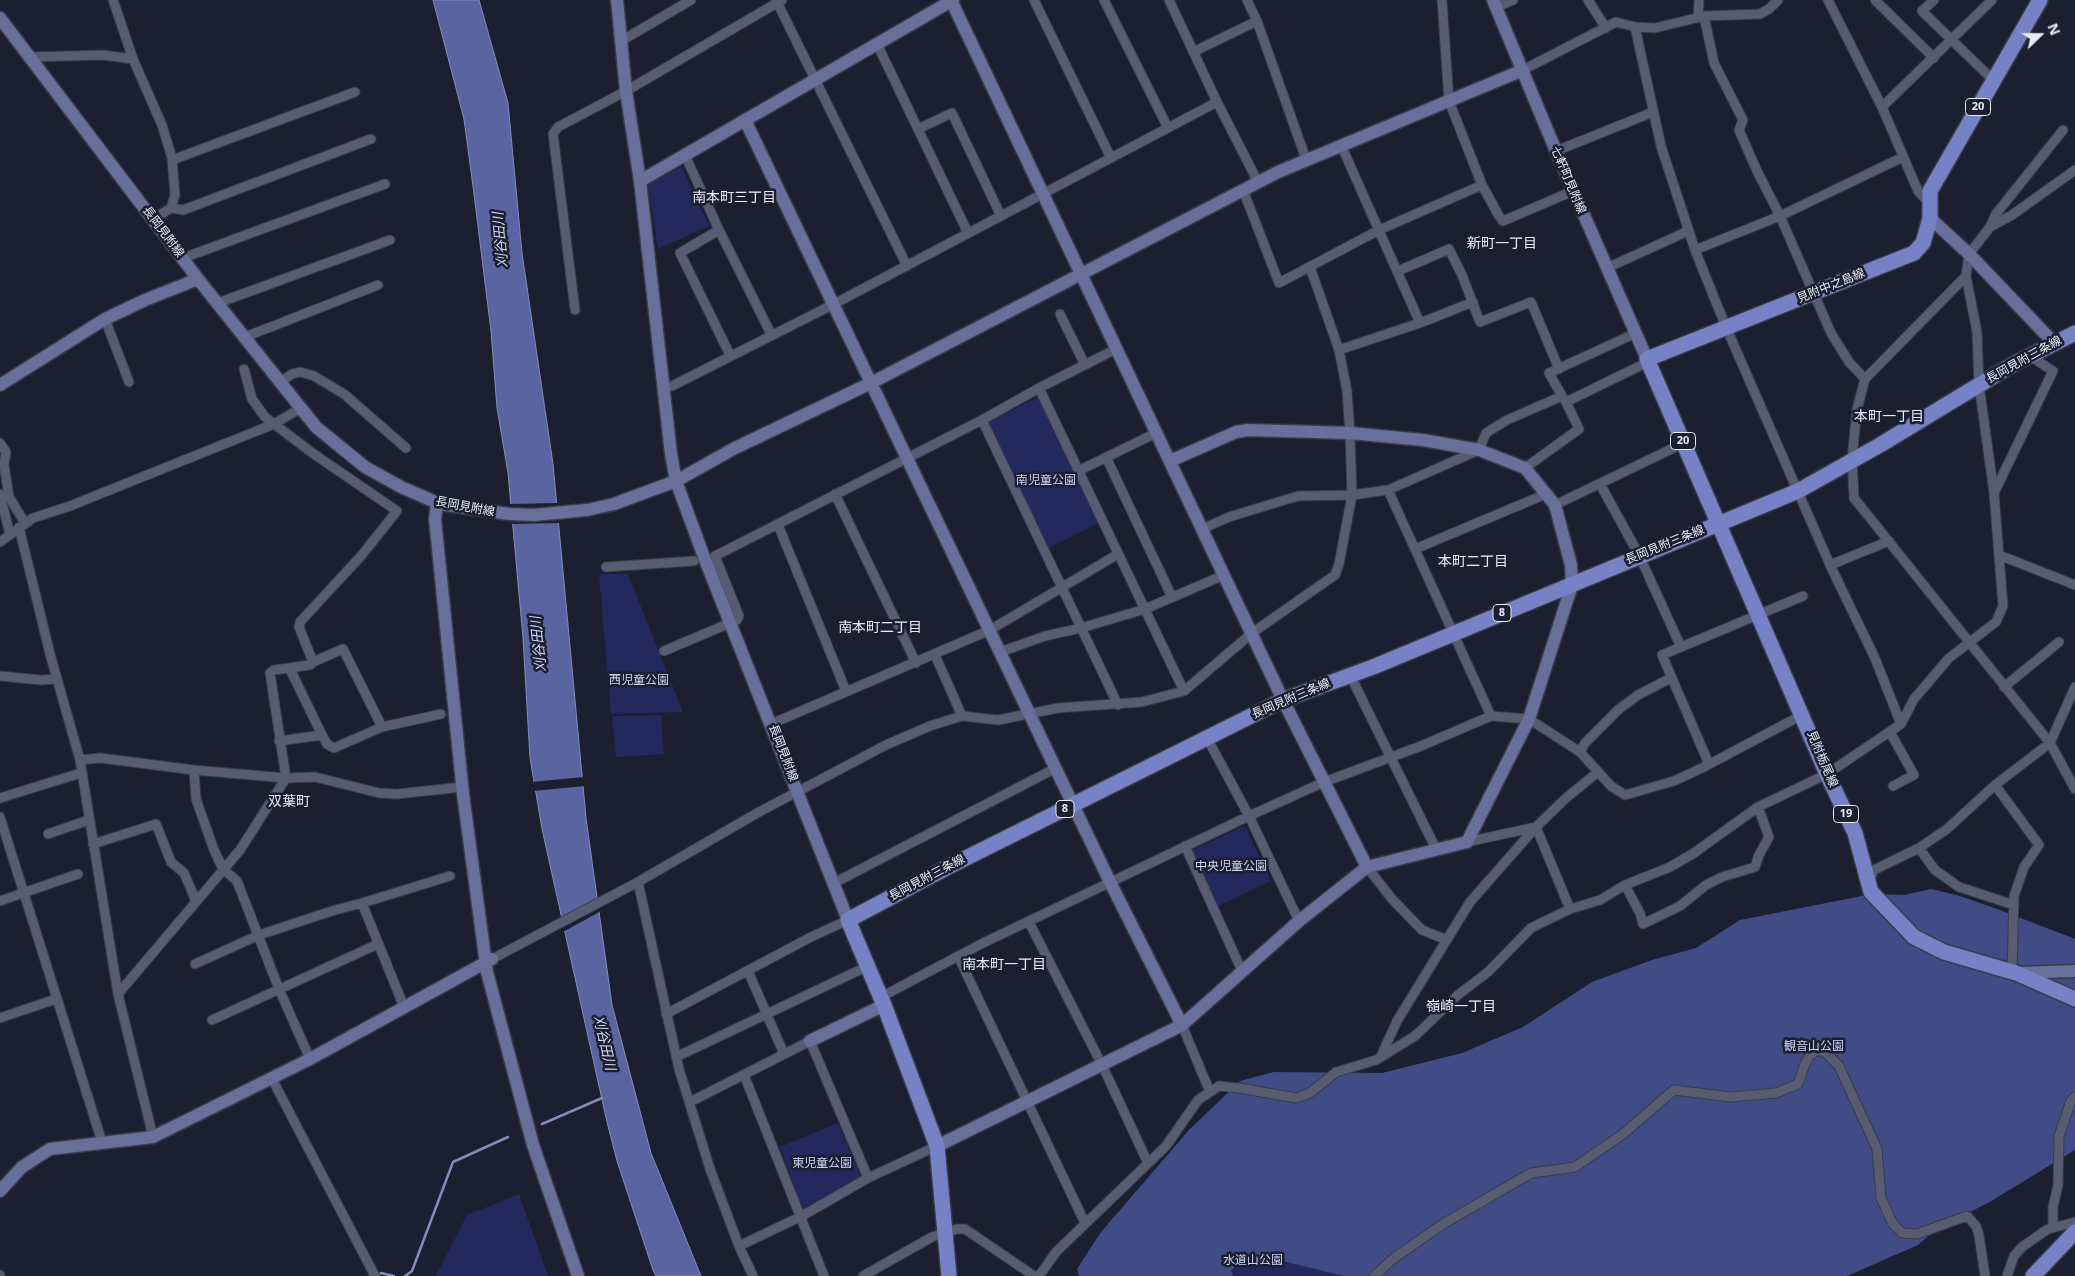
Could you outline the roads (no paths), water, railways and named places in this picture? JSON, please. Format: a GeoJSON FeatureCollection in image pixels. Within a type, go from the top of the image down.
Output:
{"type":"FeatureCollection","features":[{"type":"Feature","properties":{"kind":"main road","name":"見附中之島線"},"geometry":{"type":"LineString","coordinates":[[1648,361],[1914,253],[1923,243],[1929,211],[1930,191],[2040,0]]}},
{"type":"Feature","properties":{"kind":"main road","name":"長岡見附三条線"},"geometry":{"type":"LineString","coordinates":[[848,920],[946,868],[1283,700],[1454,633],[1572,585],[1638,555],[1798,491],[2030,356],[2066,340]]}},
{"type":"Feature","properties":{"kind":"main road","name":"20"},"geometry":{"type":"LineString","coordinates":[[1648,361],[1719,523]]}},
{"type":"Feature","properties":{"kind":"main road","name":"見附栃尾線"},"geometry":{"type":"LineString","coordinates":[[1719,523],[1827,774],[1855,833],[1868,884],[1880,903],[1914,937],[1944,952],[2014,972],[2075,999]]}},
{"type":"Feature","properties":{"kind":"main road"},"geometry":{"type":"LineString","coordinates":[[848,920],[882,1001],[937,1146],[949,1276]]}},
{"type":"Feature","properties":{"kind":"main road"},"geometry":{"type":"LineString","coordinates":[[2033,1276],[2075,1232]]}},
{"type":"Feature","properties":{"kind":"street"},"geometry":{"type":"LineString","coordinates":[[113,0],[134,59],[162,125],[172,160],[175,195],[171,208]]}},
{"type":"Feature","properties":{"kind":"street"},"geometry":{"type":"LineString","coordinates":[[617,0],[626,90],[640,182],[676,481],[735,448],[871,383],[1258,182],[1306,159],[1523,70],[1616,22],[1635,27],[1655,28],[1701,17],[1760,14],[1769,10],[1778,0]]}},
{"type":"Feature","properties":{"kind":"street"},"geometry":{"type":"LineString","coordinates":[[621,41],[692,0]]}},
{"type":"Feature","properties":{"kind":"street"},"geometry":{"type":"LineString","coordinates":[[640,182],[951,0],[1283,700],[1367,868],[1392,899],[1422,930],[1447,940]]}},
{"type":"Feature","properties":{"kind":"street"},"geometry":{"type":"LineString","coordinates":[[1034,0],[1111,158]]}},
{"type":"Feature","properties":{"kind":"street"},"geometry":{"type":"LineString","coordinates":[[1104,0],[1168,128]]}},
{"type":"Feature","properties":{"kind":"street"},"geometry":{"type":"LineString","coordinates":[[1168,0],[1258,182]]}},
{"type":"Feature","properties":{"kind":"street"},"geometry":{"type":"LineString","coordinates":[[1247,0],[1257,21],[1306,159]]}},
{"type":"Feature","properties":{"kind":"street"},"geometry":{"type":"LineString","coordinates":[[1442,0],[1449,101],[1482,185],[1503,221],[1573,191]]}},
{"type":"Feature","properties":{"kind":"street"},"geometry":{"type":"LineString","coordinates":[[1495,3],[1513,0]]}},
{"type":"Feature","properties":{"kind":"street"},"geometry":{"type":"LineString","coordinates":[[1588,0],[1606,28]]}},
{"type":"Feature","properties":{"kind":"street"},"geometry":{"type":"LineString","coordinates":[[1699,0],[1701,17],[1714,63],[1743,120],[1739,130],[1757,172],[1780,216],[1815,292],[1831,333],[1849,362],[1865,378]]}},
{"type":"Feature","properties":{"kind":"street"},"geometry":{"type":"LineString","coordinates":[[1828,0],[1882,107],[1918,191],[1929,211],[1969,254],[2066,340]]}},
{"type":"Feature","properties":{"kind":"street"},"geometry":{"type":"LineString","coordinates":[[1875,0],[1934,58]]}},
{"type":"Feature","properties":{"kind":"street"},"geometry":{"type":"LineString","coordinates":[[1934,0],[1922,11],[1994,81]]}},
{"type":"Feature","properties":{"kind":"street"},"geometry":{"type":"LineString","coordinates":[[1882,107],[1992,0]]}},
{"type":"Feature","properties":{"kind":"street"},"geometry":{"type":"LineString","coordinates":[[575,310],[554,134],[558,127],[626,90],[778,1],[907,266]]}},
{"type":"Feature","properties":{"kind":"street","name":"七軒町見附線"},"geometry":{"type":"LineString","coordinates":[[1495,3],[1573,191],[1648,361]]}},
{"type":"Feature","properties":{"kind":"street","name":"長岡見附線"},"geometry":{"type":"LineString","coordinates":[[0,18],[299,409],[333,443],[365,467],[381,477],[438,503],[509,514],[534,515],[583,510],[614,504],[676,481],[848,920]]}},
{"type":"Feature","properties":{"kind":"street"},"geometry":{"type":"LineString","coordinates":[[1193,52],[1257,21]]}},
{"type":"Feature","properties":{"kind":"street"},"geometry":{"type":"LineString","coordinates":[[1635,27],[1661,146],[1695,250],[1726,328],[1830,565],[1874,656],[1901,724]]}},
{"type":"Feature","properties":{"kind":"street"},"geometry":{"type":"LineString","coordinates":[[878,44],[968,233]]}},
{"type":"Feature","properties":{"kind":"street"},"geometry":{"type":"LineString","coordinates":[[30,57],[102,55],[134,59]]}},
{"type":"Feature","properties":{"kind":"street"},"geometry":{"type":"LineString","coordinates":[[172,160],[355,92]]}},
{"type":"Feature","properties":{"kind":"street"},"geometry":{"type":"LineString","coordinates":[[664,388],[672,386],[771,334],[834,304],[1217,102]]}},
{"type":"Feature","properties":{"kind":"street"},"geometry":{"type":"LineString","coordinates":[[1556,151],[1653,112]]}},
{"type":"Feature","properties":{"kind":"street"},"geometry":{"type":"LineString","coordinates":[[918,129],[952,113],[1001,216]]}},
{"type":"Feature","properties":{"kind":"street"},"geometry":{"type":"LineString","coordinates":[[745,120],[1110,882],[1182,1024],[1210,1092]]}},
{"type":"Feature","properties":{"kind":"street"},"geometry":{"type":"LineString","coordinates":[[1039,1276],[1056,1252],[1085,1222],[1166,1146],[1198,1100],[1219,1086],[1296,1098],[1310,1093],[1336,1072],[1365,1065],[1381,1057],[1415,1036],[1458,995],[1488,972],[1531,928],[1570,909],[1600,900],[1625,885],[1670,867],[1694,853],[1758,808],[1827,774],[1890,732],[1901,724],[1914,699],[1949,658],[1996,622],[2003,606],[1994,493],[1979,385],[1977,332],[1966,276],[1969,254],[1990,227],[1996,214],[2064,130]]}},
{"type":"Feature","properties":{"kind":"street"},"geometry":{"type":"LineString","coordinates":[[153,219],[171,208],[183,210],[371,139]]}},
{"type":"Feature","properties":{"kind":"street"},"geometry":{"type":"LineString","coordinates":[[1340,145],[1398,271],[1420,324]]}},
{"type":"Feature","properties":{"kind":"street"},"geometry":{"type":"LineString","coordinates":[[685,155],[719,230],[771,334]]}},
{"type":"Feature","properties":{"kind":"street"},"geometry":{"type":"LineString","coordinates":[[1695,250],[1780,216],[1903,157]]}},
{"type":"Feature","properties":{"kind":"street"},"geometry":{"type":"LineString","coordinates":[[1990,227],[2075,170]]}},
{"type":"Feature","properties":{"kind":"street"},"geometry":{"type":"LineString","coordinates":[[183,258],[385,184]]}},
{"type":"Feature","properties":{"kind":"street"},"geometry":{"type":"LineString","coordinates":[[1242,190],[1279,283],[1357,244],[1379,230],[1482,185]]}},
{"type":"Feature","properties":{"kind":"street"},"geometry":{"type":"LineString","coordinates":[[719,230],[680,252],[730,356]]}},
{"type":"Feature","properties":{"kind":"street"},"geometry":{"type":"LineString","coordinates":[[1607,268],[1688,231]]}},
{"type":"Feature","properties":{"kind":"street"},"geometry":{"type":"LineString","coordinates":[[218,303],[390,240]]}},
{"type":"Feature","properties":{"kind":"street"},"geometry":{"type":"LineString","coordinates":[[1398,271],[1449,249],[1480,322],[1531,302],[1559,369]]}},
{"type":"Feature","properties":{"kind":"street"},"geometry":{"type":"LineString","coordinates":[[0,1191],[22,1167],[50,1149],[153,1137],[272,1079],[638,882],[798,792],[886,745],[930,726],[962,716],[998,720],[1058,708],[1142,702],[1184,691],[1252,633],[1335,575],[1339,564],[1352,495],[1347,391],[1339,350],[1310,267]]}},
{"type":"Feature","properties":{"kind":"street"},"geometry":{"type":"LineString","coordinates":[[1966,276],[1865,378],[1856,409],[1852,459],[1854,498],[2050,743],[2075,789]]}},
{"type":"Feature","properties":{"kind":"street"},"geometry":{"type":"LineString","coordinates":[[0,384],[105,319],[145,300],[198,279]]}},
{"type":"Feature","properties":{"kind":"street"},"geometry":{"type":"LineString","coordinates":[[244,337],[378,285]]}},
{"type":"Feature","properties":{"kind":"street"},"geometry":{"type":"LineString","coordinates":[[1339,350],[1420,324],[1473,302]]}},
{"type":"Feature","properties":{"kind":"street"},"geometry":{"type":"LineString","coordinates":[[1060,314],[1085,365]]}},
{"type":"Feature","properties":{"kind":"street"},"geometry":{"type":"LineString","coordinates":[[105,319],[129,382]]}},
{"type":"Feature","properties":{"kind":"street"},"geometry":{"type":"LineString","coordinates":[[1525,468],[1580,429],[1549,373],[1636,333]]}},
{"type":"Feature","properties":{"kind":"street"},"geometry":{"type":"LineString","coordinates":[[664,651],[737,620],[739,616],[715,556],[778,525],[907,456],[982,420],[1039,388],[1116,349]]}},
{"type":"Feature","properties":{"kind":"street"},"geometry":{"type":"LineString","coordinates":[[1994,493],[2053,371],[2030,356]]}},
{"type":"Feature","properties":{"kind":"street"},"geometry":{"type":"LineString","coordinates":[[1202,529],[1229,517],[1298,496],[1352,495],[1388,490],[1479,450],[1486,433],[1506,420],[1564,399],[1648,361]]}},
{"type":"Feature","properties":{"kind":"street"},"geometry":{"type":"LineString","coordinates":[[244,369],[252,399],[261,412],[274,424],[397,511],[361,556],[300,622],[299,627],[313,662]]}},
{"type":"Feature","properties":{"kind":"street"},"geometry":{"type":"LineString","coordinates":[[279,383],[292,374],[300,372],[314,376],[344,394],[406,448]]}},
{"type":"Feature","properties":{"kind":"street"},"geometry":{"type":"LineString","coordinates":[[1039,388],[1184,691]]}},
{"type":"Feature","properties":{"kind":"street"},"geometry":{"type":"LineString","coordinates":[[0,542],[22,525],[40,515],[70,506],[274,424],[299,409]]}},
{"type":"Feature","properties":{"kind":"street"},"geometry":{"type":"LineString","coordinates":[[982,420],[1118,705]]}},
{"type":"Feature","properties":{"kind":"street"},"geometry":{"type":"LineString","coordinates":[[1170,461],[1236,432],[1350,433],[1423,440],[1479,450],[1525,468],[1555,505],[1570,565],[1572,585],[1529,719],[1467,842]]}},
{"type":"Feature","properties":{"kind":"street"},"geometry":{"type":"LineString","coordinates":[[1078,471],[1156,433]]}},
{"type":"Feature","properties":{"kind":"street"},"geometry":{"type":"LineString","coordinates":[[0,443],[6,452],[4,465],[9,497],[22,525],[57,678],[80,760],[118,994],[153,1137]]}},
{"type":"Feature","properties":{"kind":"street"},"geometry":{"type":"LineString","coordinates":[[1555,505],[1684,443]]}},
{"type":"Feature","properties":{"kind":"street"},"geometry":{"type":"LineString","coordinates":[[1106,457],[1172,597]]}},
{"type":"Feature","properties":{"kind":"street"},"geometry":{"type":"LineString","coordinates":[[1600,484],[1638,555],[1681,648]]}},
{"type":"Feature","properties":{"kind":"street"},"geometry":{"type":"LineString","coordinates":[[1388,490],[1492,716]]}},
{"type":"Feature","properties":{"kind":"street"},"geometry":{"type":"LineString","coordinates":[[0,494],[10,535]]}},
{"type":"Feature","properties":{"kind":"street"},"geometry":{"type":"LineString","coordinates":[[835,494],[916,663]]}},
{"type":"Feature","properties":{"kind":"street"},"geometry":{"type":"LineString","coordinates":[[1415,549],[1546,494]]}},
{"type":"Feature","properties":{"kind":"street"},"geometry":{"type":"LineString","coordinates":[[438,503],[435,518],[462,787],[489,961],[533,1145],[578,1276]]}},
{"type":"Feature","properties":{"kind":"street"},"geometry":{"type":"LineString","coordinates":[[778,525],[846,691]]}},
{"type":"Feature","properties":{"kind":"street"},"geometry":{"type":"LineString","coordinates":[[1830,565],[1889,541]]}},
{"type":"Feature","properties":{"kind":"street"},"geometry":{"type":"LineString","coordinates":[[772,724],[990,630],[1118,554]]}},
{"type":"Feature","properties":{"kind":"street"},"geometry":{"type":"LineString","coordinates":[[1999,555],[2075,585]]}},
{"type":"Feature","properties":{"kind":"street"},"geometry":{"type":"LineString","coordinates":[[606,567],[694,561]]}},
{"type":"Feature","properties":{"kind":"street"},"geometry":{"type":"LineString","coordinates":[[1000,652],[1045,636],[1081,628],[1145,609],[1224,575]]}},
{"type":"Feature","properties":{"kind":"street"},"geometry":{"type":"LineString","coordinates":[[1709,764],[1662,655],[1803,596]]}},
{"type":"Feature","properties":{"kind":"street"},"geometry":{"type":"LineString","coordinates":[[2004,687],[2059,642]]}},
{"type":"Feature","properties":{"kind":"street"},"geometry":{"type":"LineString","coordinates":[[118,994],[240,850],[286,778],[270,672],[310,665],[343,649],[382,727]]}},
{"type":"Feature","properties":{"kind":"street"},"geometry":{"type":"LineString","coordinates":[[935,654],[962,716]]}},
{"type":"Feature","properties":{"kind":"street"},"geometry":{"type":"LineString","coordinates":[[290,669],[327,744],[334,748],[382,727],[440,714]]}},
{"type":"Feature","properties":{"kind":"street"},"geometry":{"type":"LineString","coordinates":[[1350,675],[1436,849]]}},
{"type":"Feature","properties":{"kind":"street"},"geometry":{"type":"LineString","coordinates":[[0,676],[41,680],[57,678]]}},
{"type":"Feature","properties":{"kind":"street"},"geometry":{"type":"LineString","coordinates":[[1580,752],[1585,744],[1619,709],[1671,678]]}},
{"type":"Feature","properties":{"kind":"street"},"geometry":{"type":"LineString","coordinates":[[1868,884],[1874,870],[1919,848],[1947,829],[1995,785],[2050,743],[2075,687]]}},
{"type":"Feature","properties":{"kind":"street"},"geometry":{"type":"LineString","coordinates":[[690,1102],[810,1041],[958,956],[1184,846],[1324,782],[1392,757],[1492,716],[1529,719],[1580,752],[1611,786],[1625,795],[1674,781],[1802,715]]}},
{"type":"Feature","properties":{"kind":"street"},"geometry":{"type":"LineString","coordinates":[[1890,732],[1914,775],[1893,786]]}},
{"type":"Feature","properties":{"kind":"street"},"geometry":{"type":"LineString","coordinates":[[279,741],[322,735]]}},
{"type":"Feature","properties":{"kind":"street"},"geometry":{"type":"LineString","coordinates":[[1207,738],[1248,816],[1299,921]]}},
{"type":"Feature","properties":{"kind":"street"},"geometry":{"type":"LineString","coordinates":[[80,760],[100,758],[194,770],[286,778],[315,777],[367,792],[388,794],[462,787]]}},
{"type":"Feature","properties":{"kind":"street"},"geometry":{"type":"LineString","coordinates":[[834,883],[1056,768]]}},
{"type":"Feature","properties":{"kind":"street"},"geometry":{"type":"LineString","coordinates":[[194,770],[196,799],[205,828],[223,869],[237,881],[279,989],[310,1059]]}},
{"type":"Feature","properties":{"kind":"street"},"geometry":{"type":"LineString","coordinates":[[1381,1057],[1397,1020],[1470,902],[1536,827],[1566,798],[1598,772]]}},
{"type":"Feature","properties":{"kind":"street"},"geometry":{"type":"LineString","coordinates":[[0,798],[81,773]]}},
{"type":"Feature","properties":{"kind":"street"},"geometry":{"type":"LineString","coordinates":[[1995,785],[2038,845],[2024,867],[2014,896],[2014,972],[2075,971]]}},
{"type":"Feature","properties":{"kind":"street"},"geometry":{"type":"LineString","coordinates":[[1625,885],[1640,913],[1643,924],[1680,906],[1714,881],[1755,867],[1769,837],[1758,808]]}},
{"type":"Feature","properties":{"kind":"street"},"geometry":{"type":"LineString","coordinates":[[0,816],[102,1142]]}},
{"type":"Feature","properties":{"kind":"street"},"geometry":{"type":"LineString","coordinates":[[48,834],[89,820]]}},
{"type":"Feature","properties":{"kind":"street"},"geometry":{"type":"LineString","coordinates":[[93,844],[156,824],[171,862],[184,873],[196,901]]}},
{"type":"Feature","properties":{"kind":"street"},"geometry":{"type":"LineString","coordinates":[[739,1246],[802,1216],[868,1178],[937,1146],[1182,1024],[1299,921],[1367,868],[1436,849],[1536,827]]}},
{"type":"Feature","properties":{"kind":"street"},"geometry":{"type":"LineString","coordinates":[[1536,827],[1570,909]]}},
{"type":"Feature","properties":{"kind":"street"},"geometry":{"type":"LineString","coordinates":[[0,850],[9,846]]}},
{"type":"Feature","properties":{"kind":"street"},"geometry":{"type":"LineString","coordinates":[[1184,846],[1242,970]]}},
{"type":"Feature","properties":{"kind":"street"},"geometry":{"type":"LineString","coordinates":[[1919,848],[1935,870],[1959,887],[2014,905]]}},
{"type":"Feature","properties":{"kind":"street"},"geometry":{"type":"LineString","coordinates":[[0,901],[78,874]]}},
{"type":"Feature","properties":{"kind":"street"},"geometry":{"type":"LineString","coordinates":[[195,964],[259,935],[450,876]]}},
{"type":"Feature","properties":{"kind":"street"},"geometry":{"type":"LineString","coordinates":[[638,882],[676,1057],[710,1169],[739,1246],[754,1276]]}},
{"type":"Feature","properties":{"kind":"street"},"geometry":{"type":"LineString","coordinates":[[362,904],[404,1007]]}},
{"type":"Feature","properties":{"kind":"street"},"geometry":{"type":"LineString","coordinates":[[666,1014],[811,937],[848,920]]}},
{"type":"Feature","properties":{"kind":"street"},"geometry":{"type":"LineString","coordinates":[[1028,922],[1102,1065],[1148,1164]]}},
{"type":"Feature","properties":{"kind":"street"},"geometry":{"type":"LineString","coordinates":[[212,1020],[378,944]]}},
{"type":"Feature","properties":{"kind":"street"},"geometry":{"type":"LineString","coordinates":[[958,956],[1085,1222]]}},
{"type":"Feature","properties":{"kind":"street"},"geometry":{"type":"LineString","coordinates":[[676,1057],[868,966]]}},
{"type":"Feature","properties":{"kind":"street"},"geometry":{"type":"LineString","coordinates":[[748,971],[784,1054]]}},
{"type":"Feature","properties":{"kind":"street"},"geometry":{"type":"LineString","coordinates":[[0,1018],[56,999]]}},
{"type":"Feature","properties":{"kind":"street"},"geometry":{"type":"LineString","coordinates":[[810,1041],[868,1178]]}},
{"type":"Feature","properties":{"kind":"street"},"geometry":{"type":"LineString","coordinates":[[1374,1276],[1394,1258],[1443,1224],[1531,1173],[1575,1166],[1623,1134],[1674,1090],[1730,1097],[1776,1093],[1798,1084],[1810,1055],[1818,1050],[1826,1053],[1839,1066],[1877,1149],[1881,1198],[1893,1224],[1902,1233],[1917,1234],[1967,1216],[1976,1226],[1979,1235],[1985,1276]]}},
{"type":"Feature","properties":{"kind":"street"},"geometry":{"type":"LineString","coordinates":[[744,1075],[802,1216],[824,1276]]}},
{"type":"Feature","properties":{"kind":"street"},"geometry":{"type":"LineString","coordinates":[[272,1079],[375,1276]]}},
{"type":"Feature","properties":{"kind":"street"},"geometry":{"type":"LineString","coordinates":[[2054,1227],[2053,1207],[2058,1185],[2059,1136],[2071,1101],[2075,1097]]}},
{"type":"Feature","properties":{"kind":"street"},"geometry":{"type":"LineString","coordinates":[[2007,1276],[2011,1262],[2022,1247],[2036,1236],[2054,1227],[2075,1222]]}},
{"type":"Feature","properties":{"kind":"street"},"geometry":{"type":"LineString","coordinates":[[867,1275],[932,1237],[957,1229],[971,1231],[1034,1276]]}},
{"type":"Feature","properties":{"kind":"water","name":"刈谷田川"},"geometry":{"type":"Polygon","coordinates":[[[433,0],[479,0],[508,103],[522,253],[553,464],[586,818],[612,1005],[651,1153],[701,1276],[656,1276],[653,1270],[617,1161],[607,1122],[542,829],[530,758],[523,638],[508,473],[497,408],[491,331],[474,194],[464,119],[433,0]]]}},
{"type":"Feature","properties":{"kind":"waterway"},"geometry":{"type":"LineString","coordinates":[[542,1124],[602,1098]]}},
{"type":"Feature","properties":{"kind":"waterway"},"geometry":{"type":"LineString","coordinates":[[405,1276],[412,1271],[453,1162],[508,1137]]}},
{"type":"Feature","properties":{"kind":"waterway"},"geometry":{"type":"LineString","coordinates":[[377,1276],[381,1273],[394,1276]]}},
{"type":"Feature","properties":{"kind":"district","name":"南本町三丁目"},"geometry":{"type":"Point","coordinates":[734,198]}},
{"type":"Feature","properties":{"kind":"district","name":"新町一丁目"},"geometry":{"type":"Point","coordinates":[1502,244]}},
{"type":"Feature","properties":{"kind":"district","name":"本町一丁目"},"geometry":{"type":"Point","coordinates":[1889,417]}},
{"type":"Feature","properties":{"kind":"district","name":"本町二丁目"},"geometry":{"type":"Point","coordinates":[1473,562]}},
{"type":"Feature","properties":{"kind":"district","name":"南本町二丁目"},"geometry":{"type":"Point","coordinates":[880,628]}},
{"type":"Feature","properties":{"kind":"district","name":"双葉町"},"geometry":{"type":"Point","coordinates":[289,802]}},
{"type":"Feature","properties":{"kind":"district","name":"南本町一丁目"},"geometry":{"type":"Point","coordinates":[1004,965]}},
{"type":"Feature","properties":{"kind":"district","name":"嶺崎一丁目"},"geometry":{"type":"Point","coordinates":[1461,1007]}},
{"type":"Feature","properties":{"kind":"park label","name":"南児童公園"},"geometry":{"type":"Point","coordinates":[1046,481]}},
{"type":"Feature","properties":{"kind":"park label","name":"西児童公園"},"geometry":{"type":"Point","coordinates":[639,681]}},
{"type":"Feature","properties":{"kind":"park label","name":"中央児童公園"},"geometry":{"type":"Point","coordinates":[1231,867]}},
{"type":"Feature","properties":{"kind":"park label","name":"観音山公園"},"geometry":{"type":"Point","coordinates":[1814,1047]}},
{"type":"Feature","properties":{"kind":"park label","name":"東児童公園"},"geometry":{"type":"Point","coordinates":[822,1164]}},
{"type":"Feature","properties":{"kind":"park label","name":"水道山公園"},"geometry":{"type":"Point","coordinates":[1253,1261]}}]}
